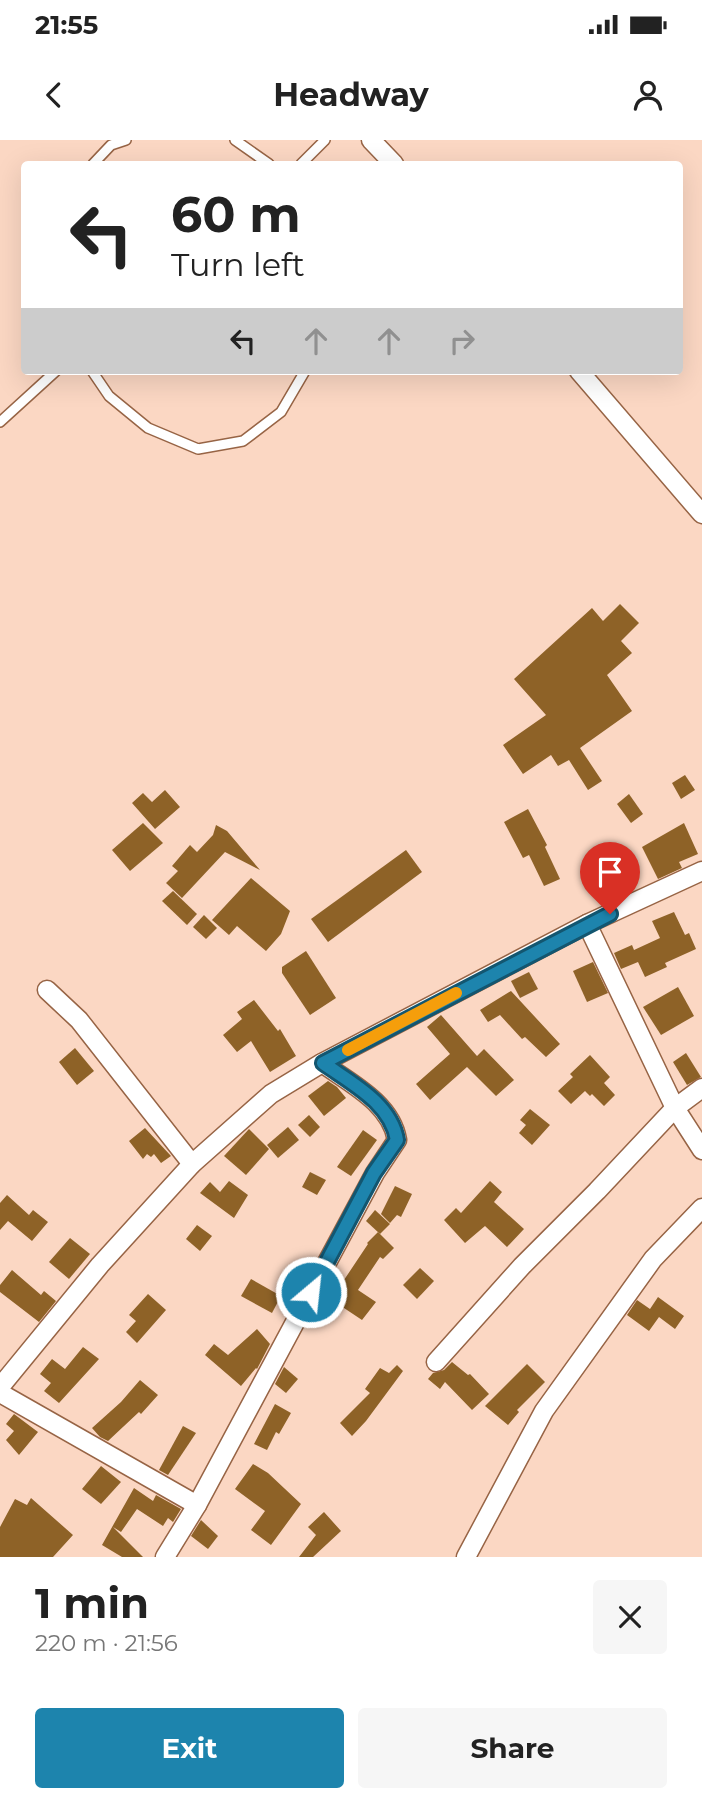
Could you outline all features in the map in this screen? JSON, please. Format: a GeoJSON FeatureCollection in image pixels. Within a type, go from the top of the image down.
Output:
{"type":"FeatureCollection","features":[{"type":"Feature","properties":{"kind":"street"},"geometry":{"type":"LineString","coordinates":[[371,140],[391,161]]}},
{"type":"Feature","properties":{"kind":"street"},"geometry":{"type":"LineString","coordinates":[[582,375],[702,514]]}},
{"type":"Feature","properties":{"kind":"street"},"geometry":{"type":"LineString","coordinates":[[0,1387],[100,1265],[192,1164],[271,1094],[323,1063],[587,924],[702,871]]}},
{"type":"Feature","properties":{"kind":"street"},"geometry":{"type":"LineString","coordinates":[[587,924],[675,1108],[702,1150]]}},
{"type":"Feature","properties":{"kind":"street"},"geometry":{"type":"LineString","coordinates":[[47,990],[79,1020],[192,1164]]}},
{"type":"Feature","properties":{"kind":"street"},"geometry":{"type":"LineString","coordinates":[[165,1557],[197,1505],[374,1173],[397,1140],[395,1125],[384,1110],[323,1063]]}},
{"type":"Feature","properties":{"kind":"street"},"geometry":{"type":"LineString","coordinates":[[436,1362],[522,1266],[675,1108],[702,1088]]}},
{"type":"Feature","properties":{"kind":"street"},"geometry":{"type":"LineString","coordinates":[[466,1557],[544,1411],[653,1259],[702,1208]]}},
{"type":"Feature","properties":{"kind":"street"},"geometry":{"type":"LineString","coordinates":[[0,1393],[197,1505]]}},
{"type":"Feature","properties":{"kind":"lane"},"geometry":{"type":"LineString","coordinates":[[96,161],[111,145],[126,140]]}},
{"type":"Feature","properties":{"kind":"lane"},"geometry":{"type":"LineString","coordinates":[[235,140],[266,161]]}},
{"type":"Feature","properties":{"kind":"lane"},"geometry":{"type":"LineString","coordinates":[[304,161],[325,140]]}},
{"type":"Feature","properties":{"kind":"lane"},"geometry":{"type":"LineString","coordinates":[[0,422],[52,375]]}},
{"type":"Feature","properties":{"kind":"lane"},"geometry":{"type":"LineString","coordinates":[[95,375],[109,396],[148,428],[198,449],[243,441],[281,412],[303,375]]}},
{"type":"Feature","properties":{"kind":"building"},"geometry":{"type":"Polygon","coordinates":[[[620,604],[639,623],[621,641],[632,653],[607,675],[632,711],[580,748],[602,781],[588,790],[569,760],[558,766],[551,755],[523,774],[503,745],[546,715],[514,679],[592,608],[603,621],[620,604]]]}},
{"type":"Feature","properties":{"kind":"building"},"geometry":{"type":"Polygon","coordinates":[[[685,775],[695,790],[681,799],[672,783],[685,775]]]}},
{"type":"Feature","properties":{"kind":"building"},"geometry":{"type":"Polygon","coordinates":[[[165,790],[180,807],[155,829],[132,803],[143,793],[152,802],[165,790]]]}},
{"type":"Feature","properties":{"kind":"building"},"geometry":{"type":"Polygon","coordinates":[[[629,794],[643,814],[631,823],[617,804],[629,794]]]}},
{"type":"Feature","properties":{"kind":"building"},"geometry":{"type":"Polygon","coordinates":[[[528,809],[547,845],[545,847],[560,879],[544,886],[529,855],[523,858],[504,822],[528,809]]]}},
{"type":"Feature","properties":{"kind":"building"},"geometry":{"type":"Polygon","coordinates":[[[143,823],[163,843],[130,871],[112,850],[143,823]]]}},
{"type":"Feature","properties":{"kind":"building"},"geometry":{"type":"Polygon","coordinates":[[[684,823],[698,854],[679,862],[682,868],[658,879],[642,847],[684,823]]]}},
{"type":"Feature","properties":{"kind":"building"},"geometry":{"type":"Polygon","coordinates":[[[216,825],[227,831],[260,870],[225,852],[182,898],[166,883],[178,871],[172,866],[190,845],[197,852],[213,835],[216,825]]]}},
{"type":"Feature","properties":{"kind":"building"},"geometry":{"type":"Polygon","coordinates":[[[406,850],[422,872],[328,942],[311,919],[406,850]]]}},
{"type":"Feature","properties":{"kind":"building"},"geometry":{"type":"Polygon","coordinates":[[[251,878],[290,911],[281,934],[266,951],[237,926],[229,935],[212,920],[251,878]]]}},
{"type":"Feature","properties":{"kind":"building"},"geometry":{"type":"Polygon","coordinates":[[[173,891],[197,914],[187,925],[162,901],[173,891]]]}},
{"type":"Feature","properties":{"kind":"building"},"geometry":{"type":"Polygon","coordinates":[[[674,912],[685,935],[689,933],[696,949],[665,963],[667,967],[645,977],[638,962],[621,969],[614,953],[632,945],[634,950],[660,938],[652,921],[674,912]]]}},
{"type":"Feature","properties":{"kind":"building"},"geometry":{"type":"Polygon","coordinates":[[[204,915],[217,928],[206,939],[193,927],[204,915]]]}},
{"type":"Feature","properties":{"kind":"building"},"geometry":{"type":"Polygon","coordinates":[[[306,951],[336,998],[310,1015],[282,973],[282,967],[306,951]]]}},
{"type":"Feature","properties":{"kind":"building"},"geometry":{"type":"Polygon","coordinates":[[[593,962],[608,993],[587,1002],[573,971],[593,962]]]}},
{"type":"Feature","properties":{"kind":"building"},"geometry":{"type":"Polygon","coordinates":[[[529,972],[538,989],[520,998],[511,981],[529,972]]]}},
{"type":"Feature","properties":{"kind":"building"},"geometry":{"type":"Polygon","coordinates":[[[678,987],[694,1016],[661,1035],[643,1007],[678,987]]]}},
{"type":"Feature","properties":{"kind":"building"},"geometry":{"type":"Polygon","coordinates":[[[511,991],[560,1044],[546,1057],[525,1037],[522,1039],[500,1015],[488,1022],[480,1010],[511,991]]]}},
{"type":"Feature","properties":{"kind":"building"},"geometry":{"type":"Polygon","coordinates":[[[254,1000],[278,1031],[280,1029],[296,1056],[270,1072],[251,1041],[237,1052],[223,1035],[242,1019],[237,1012],[254,1000]]]}},
{"type":"Feature","properties":{"kind":"building"},"geometry":{"type":"Polygon","coordinates":[[[441,1015],[477,1056],[484,1049],[514,1080],[496,1096],[467,1067],[430,1100],[416,1084],[450,1054],[427,1027],[441,1015]]]}},
{"type":"Feature","properties":{"kind":"building"},"geometry":{"type":"Polygon","coordinates":[[[75,1048],[94,1071],[77,1085],[59,1062],[75,1048]]]}},
{"type":"Feature","properties":{"kind":"building"},"geometry":{"type":"Polygon","coordinates":[[[686,1053],[701,1077],[687,1085],[673,1062],[686,1053]]]}},
{"type":"Feature","properties":{"kind":"building"},"geometry":{"type":"Polygon","coordinates":[[[590,1055],[610,1077],[604,1083],[615,1095],[604,1106],[585,1091],[571,1104],[558,1091],[573,1077],[570,1074],[590,1055]]]}},
{"type":"Feature","properties":{"kind":"building"},"geometry":{"type":"Polygon","coordinates":[[[328,1081],[346,1098],[324,1116],[308,1096],[328,1081]]]}},
{"type":"Feature","properties":{"kind":"building"},"geometry":{"type":"Polygon","coordinates":[[[530,1109],[550,1125],[532,1145],[519,1133],[526,1125],[520,1120],[530,1109]]]}},
{"type":"Feature","properties":{"kind":"building"},"geometry":{"type":"Polygon","coordinates":[[[309,1115],[320,1127],[310,1137],[298,1125],[309,1115]]]}},
{"type":"Feature","properties":{"kind":"building"},"geometry":{"type":"Polygon","coordinates":[[[288,1127],[299,1140],[278,1158],[267,1145],[288,1127]]]}},
{"type":"Feature","properties":{"kind":"building"},"geometry":{"type":"Polygon","coordinates":[[[145,1128],[171,1156],[161,1163],[154,1154],[151,1157],[147,1154],[143,1159],[129,1141],[145,1128]]]}},
{"type":"Feature","properties":{"kind":"building"},"geometry":{"type":"Polygon","coordinates":[[[249,1129],[269,1149],[246,1175],[224,1156],[249,1129]]]}},
{"type":"Feature","properties":{"kind":"building"},"geometry":{"type":"Polygon","coordinates":[[[363,1130],[377,1140],[351,1176],[337,1167],[363,1130]]]}},
{"type":"Feature","properties":{"kind":"building"},"geometry":{"type":"Polygon","coordinates":[[[310,1172],[326,1180],[317,1195],[302,1187],[310,1172]]]}},
{"type":"Feature","properties":{"kind":"building"},"geometry":{"type":"Polygon","coordinates":[[[229,1181],[248,1195],[234,1218],[200,1193],[210,1182],[220,1192],[229,1181]]]}},
{"type":"Feature","properties":{"kind":"building"},"geometry":{"type":"Polygon","coordinates":[[[490,1181],[502,1192],[494,1202],[524,1229],[507,1247],[485,1226],[465,1243],[444,1220],[456,1208],[461,1213],[490,1181]]]}},
{"type":"Feature","properties":{"kind":"building"},"geometry":{"type":"Polygon","coordinates":[[[395,1186],[412,1194],[401,1217],[397,1215],[390,1223],[381,1214],[395,1186]]]}},
{"type":"Feature","properties":{"kind":"building"},"geometry":{"type":"Polygon","coordinates":[[[7,1195],[29,1215],[33,1210],[48,1222],[32,1241],[8,1221],[0,1230],[0,1203],[7,1195]]]}},
{"type":"Feature","properties":{"kind":"building"},"geometry":{"type":"Polygon","coordinates":[[[375,1210],[390,1224],[380,1234],[366,1221],[375,1210]]]}},
{"type":"Feature","properties":{"kind":"building"},"geometry":{"type":"Polygon","coordinates":[[[197,1225],[212,1236],[200,1251],[186,1239],[197,1225]]]}},
{"type":"Feature","properties":{"kind":"building"},"geometry":{"type":"Polygon","coordinates":[[[378,1232],[394,1248],[383,1259],[380,1257],[358,1290],[376,1302],[362,1320],[323,1294],[334,1273],[344,1280],[367,1243],[378,1232]]]}},
{"type":"Feature","properties":{"kind":"building"},"geometry":{"type":"Polygon","coordinates":[[[70,1238],[90,1254],[69,1279],[49,1262],[70,1238]]]}},
{"type":"Feature","properties":{"kind":"building"},"geometry":{"type":"Polygon","coordinates":[[[420,1268],[434,1281],[417,1299],[403,1285],[420,1268]]]}},
{"type":"Feature","properties":{"kind":"building"},"geometry":{"type":"Polygon","coordinates":[[[12,1270],[41,1295],[44,1291],[56,1301],[39,1322],[0,1292],[0,1285],[12,1270]]]}},
{"type":"Feature","properties":{"kind":"building"},"geometry":{"type":"Polygon","coordinates":[[[251,1279],[281,1296],[272,1313],[241,1296],[251,1279]]]}},
{"type":"Feature","properties":{"kind":"building"},"geometry":{"type":"Polygon","coordinates":[[[148,1294],[166,1310],[137,1343],[126,1332],[136,1321],[129,1315],[148,1294]]]}},
{"type":"Feature","properties":{"kind":"building"},"geometry":{"type":"Polygon","coordinates":[[[658,1297],[684,1316],[675,1329],[659,1317],[649,1331],[627,1315],[637,1300],[650,1309],[658,1297]]]}},
{"type":"Feature","properties":{"kind":"building"},"geometry":{"type":"Polygon","coordinates":[[[257,1329],[270,1344],[257,1369],[241,1386],[205,1355],[214,1344],[228,1355],[257,1329]]]}},
{"type":"Feature","properties":{"kind":"building"},"geometry":{"type":"Polygon","coordinates":[[[83,1347],[99,1359],[59,1403],[44,1391],[51,1383],[40,1374],[52,1359],[65,1369],[83,1347]]]}},
{"type":"Feature","properties":{"kind":"building"},"geometry":{"type":"Polygon","coordinates":[[[452,1362],[470,1374],[489,1394],[472,1410],[445,1382],[440,1389],[428,1379],[452,1362]]]}},
{"type":"Feature","properties":{"kind":"building"},"geometry":{"type":"Polygon","coordinates":[[[527,1364],[545,1382],[517,1410],[519,1412],[508,1425],[485,1406],[527,1364]]]}},
{"type":"Feature","properties":{"kind":"building"},"geometry":{"type":"Polygon","coordinates":[[[397,1365],[403,1371],[352,1436],[340,1423],[370,1393],[365,1389],[380,1368],[389,1373],[397,1365]]]}},
{"type":"Feature","properties":{"kind":"building"},"geometry":{"type":"Polygon","coordinates":[[[284,1367],[298,1379],[286,1393],[275,1384],[284,1367]]]}},
{"type":"Feature","properties":{"kind":"building"},"geometry":{"type":"Polygon","coordinates":[[[140,1380],[158,1395],[141,1414],[139,1412],[108,1441],[100,1437],[92,1428],[121,1402],[140,1380]]]}},
{"type":"Feature","properties":{"kind":"building"},"geometry":{"type":"Polygon","coordinates":[[[275,1404],[291,1413],[279,1434],[276,1432],[267,1450],[254,1444],[275,1404]]]}},
{"type":"Feature","properties":{"kind":"building"},"geometry":{"type":"Polygon","coordinates":[[[14,1414],[38,1432],[19,1455],[6,1440],[14,1431],[6,1424],[14,1414]]]}},
{"type":"Feature","properties":{"kind":"building"},"geometry":{"type":"Polygon","coordinates":[[[183,1426],[196,1433],[168,1475],[159,1470],[183,1426]]]}},
{"type":"Feature","properties":{"kind":"building"},"geometry":{"type":"Polygon","coordinates":[[[253,1464],[268,1473],[301,1504],[271,1545],[251,1530],[265,1511],[235,1489],[253,1464]]]}},
{"type":"Feature","properties":{"kind":"building"},"geometry":{"type":"Polygon","coordinates":[[[101,1466],[121,1482],[101,1504],[82,1489],[101,1466]]]}},
{"type":"Feature","properties":{"kind":"building"},"geometry":{"type":"Polygon","coordinates":[[[134,1488],[153,1501],[156,1495],[181,1509],[173,1522],[168,1518],[163,1526],[137,1509],[121,1532],[113,1527],[143,1557],[122,1557],[102,1545],[134,1488]]]}},
{"type":"Feature","properties":{"kind":"building"},"geometry":{"type":"Polygon","coordinates":[[[31,1498],[73,1535],[53,1557],[0,1557],[0,1527],[15,1499],[27,1505],[31,1498]]]}},
{"type":"Feature","properties":{"kind":"building"},"geometry":{"type":"Polygon","coordinates":[[[324,1512],[341,1531],[313,1557],[299,1557],[316,1535],[308,1527],[324,1512]]]}},
{"type":"Feature","properties":{"kind":"building"},"geometry":{"type":"Polygon","coordinates":[[[201,1520],[218,1536],[208,1549],[191,1536],[201,1520]]]}},
{"type":"Feature","properties":{"kind":"slow traffic"},"geometry":{"type":"LineString","coordinates":[[348,1050],[456,993]]}},
{"type":"Feature","properties":{"kind":"route"},"geometry":{"type":"LineString","coordinates":[[311,1292],[374,1173],[397,1140],[395,1125],[384,1110],[323,1063],[610,914]]}}]}
